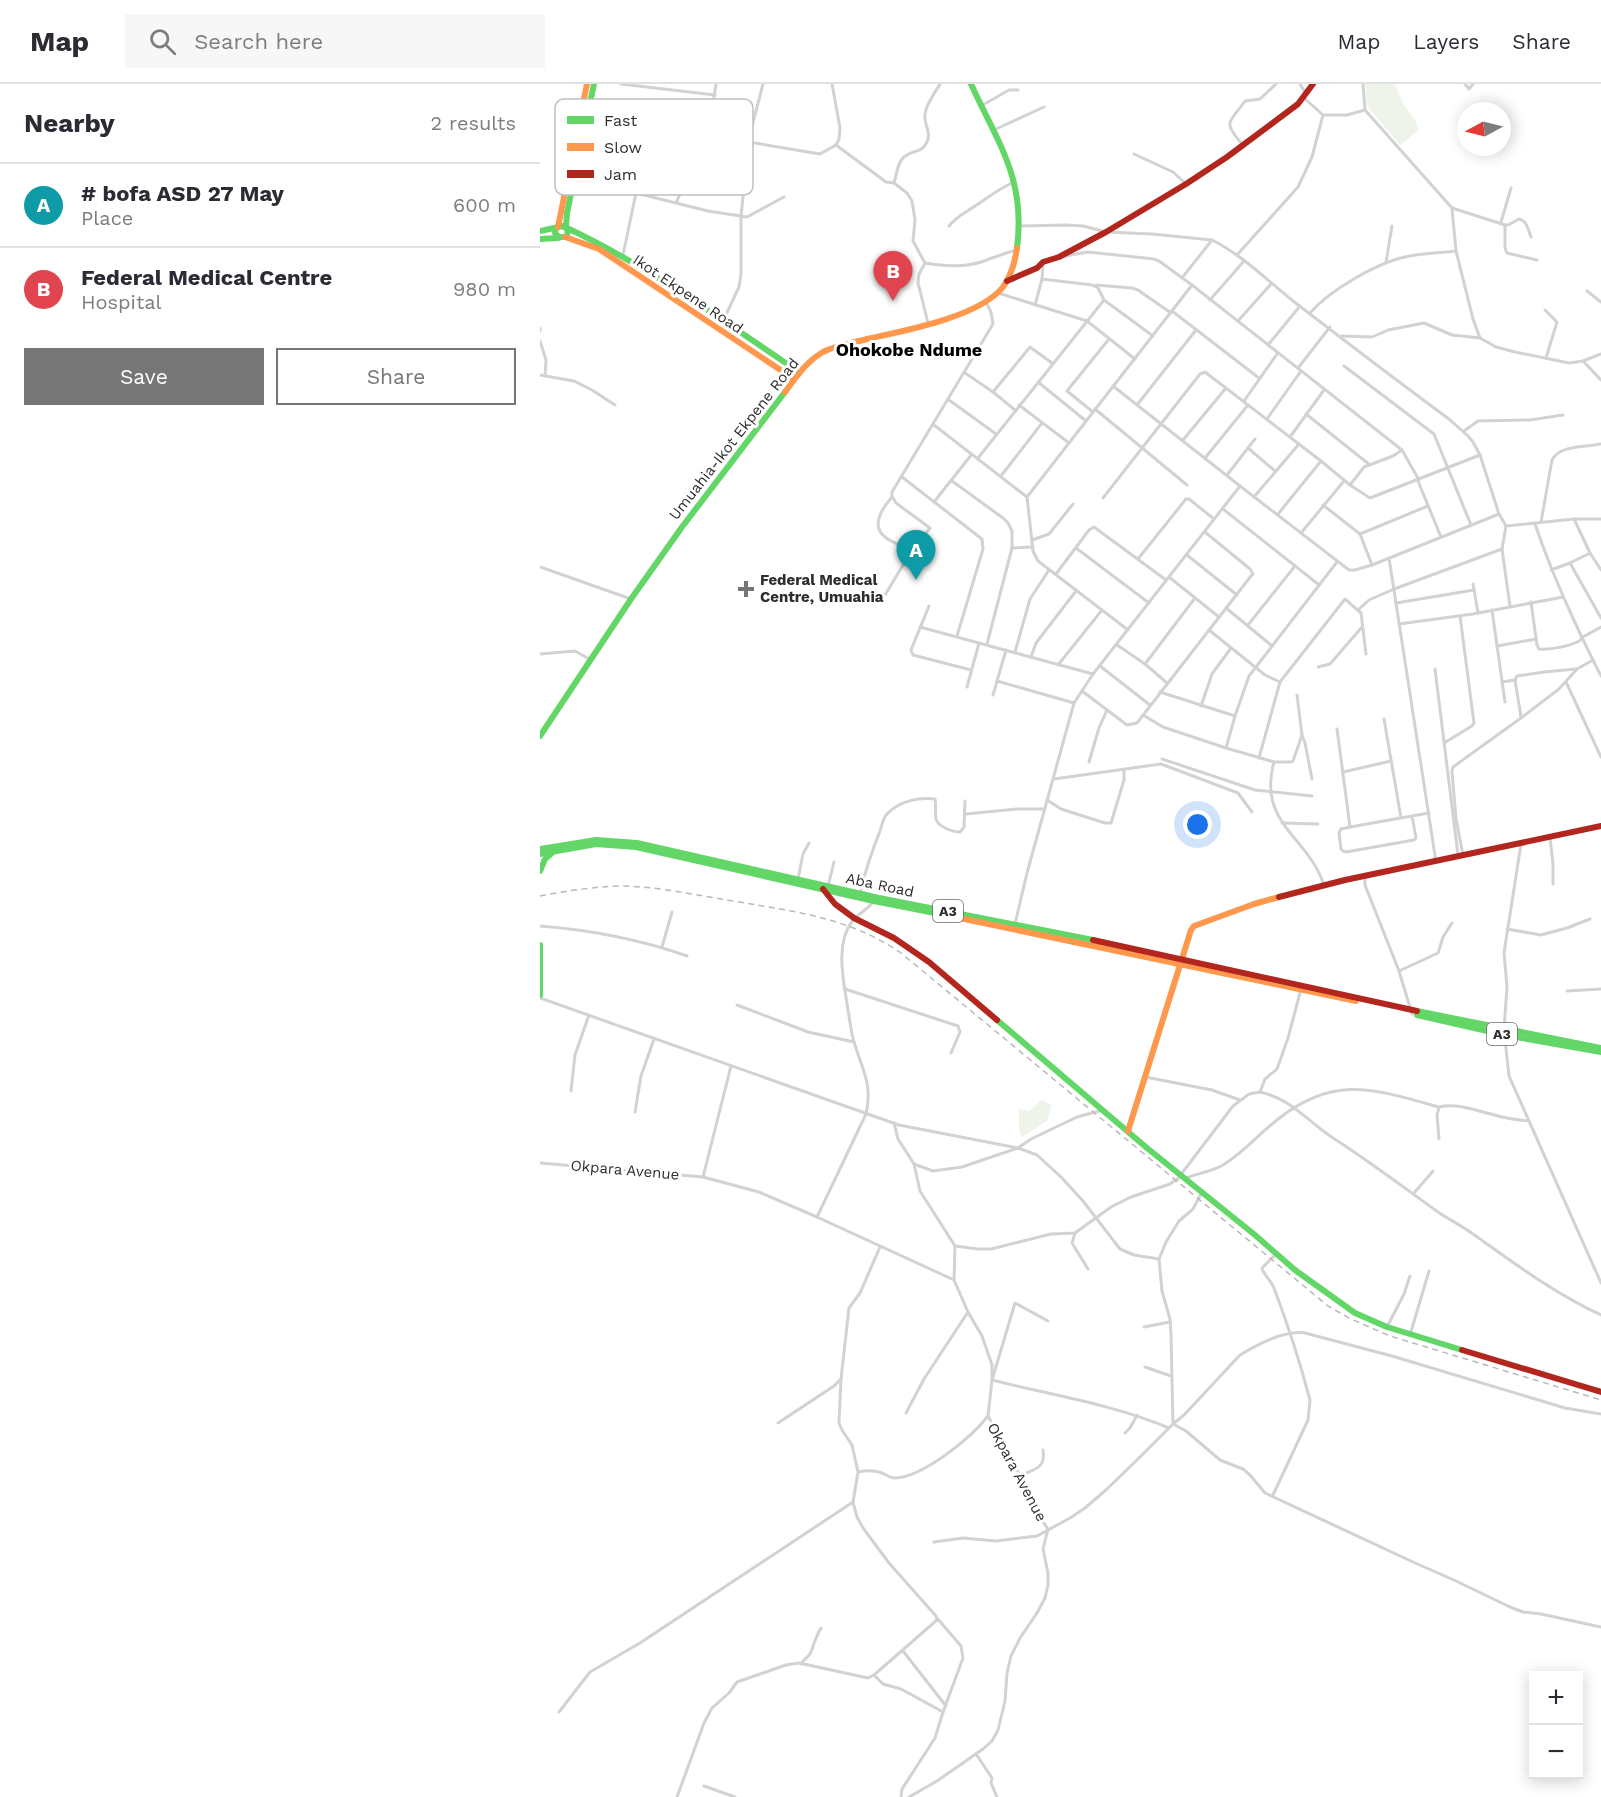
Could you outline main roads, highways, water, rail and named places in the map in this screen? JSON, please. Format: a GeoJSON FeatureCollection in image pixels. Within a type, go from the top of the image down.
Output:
{"type":"FeatureCollection","features":[{"type":"Feature","properties":{"kind":"railway"},"geometry":{"type":"LineString","coordinates":[[540,896],[598,887],[645,887],[796,912],[860,931],[901,953],[1328,1306],[1390,1336],[1601,1400]]}},
{"type":"Feature","properties":{"kind":"place","name":"Federal Medical Centre"},"geometry":{"type":"Point","coordinates":[893,301]}},
{"type":"Feature","properties":{"kind":"place","name":"# bofa ASD 27 May"},"geometry":{"type":"Point","coordinates":[916,580]}},
{"type":"Feature","properties":{"kind":"place","name":"Federal Medical Centre, Umuahia"},"geometry":{"type":"Point","coordinates":[746,589]}},
{"type":"Feature","properties":{"kind":"district","name":"Ohokobe Ndume"},"geometry":{"type":"Point","coordinates":[909,350]}}]}
